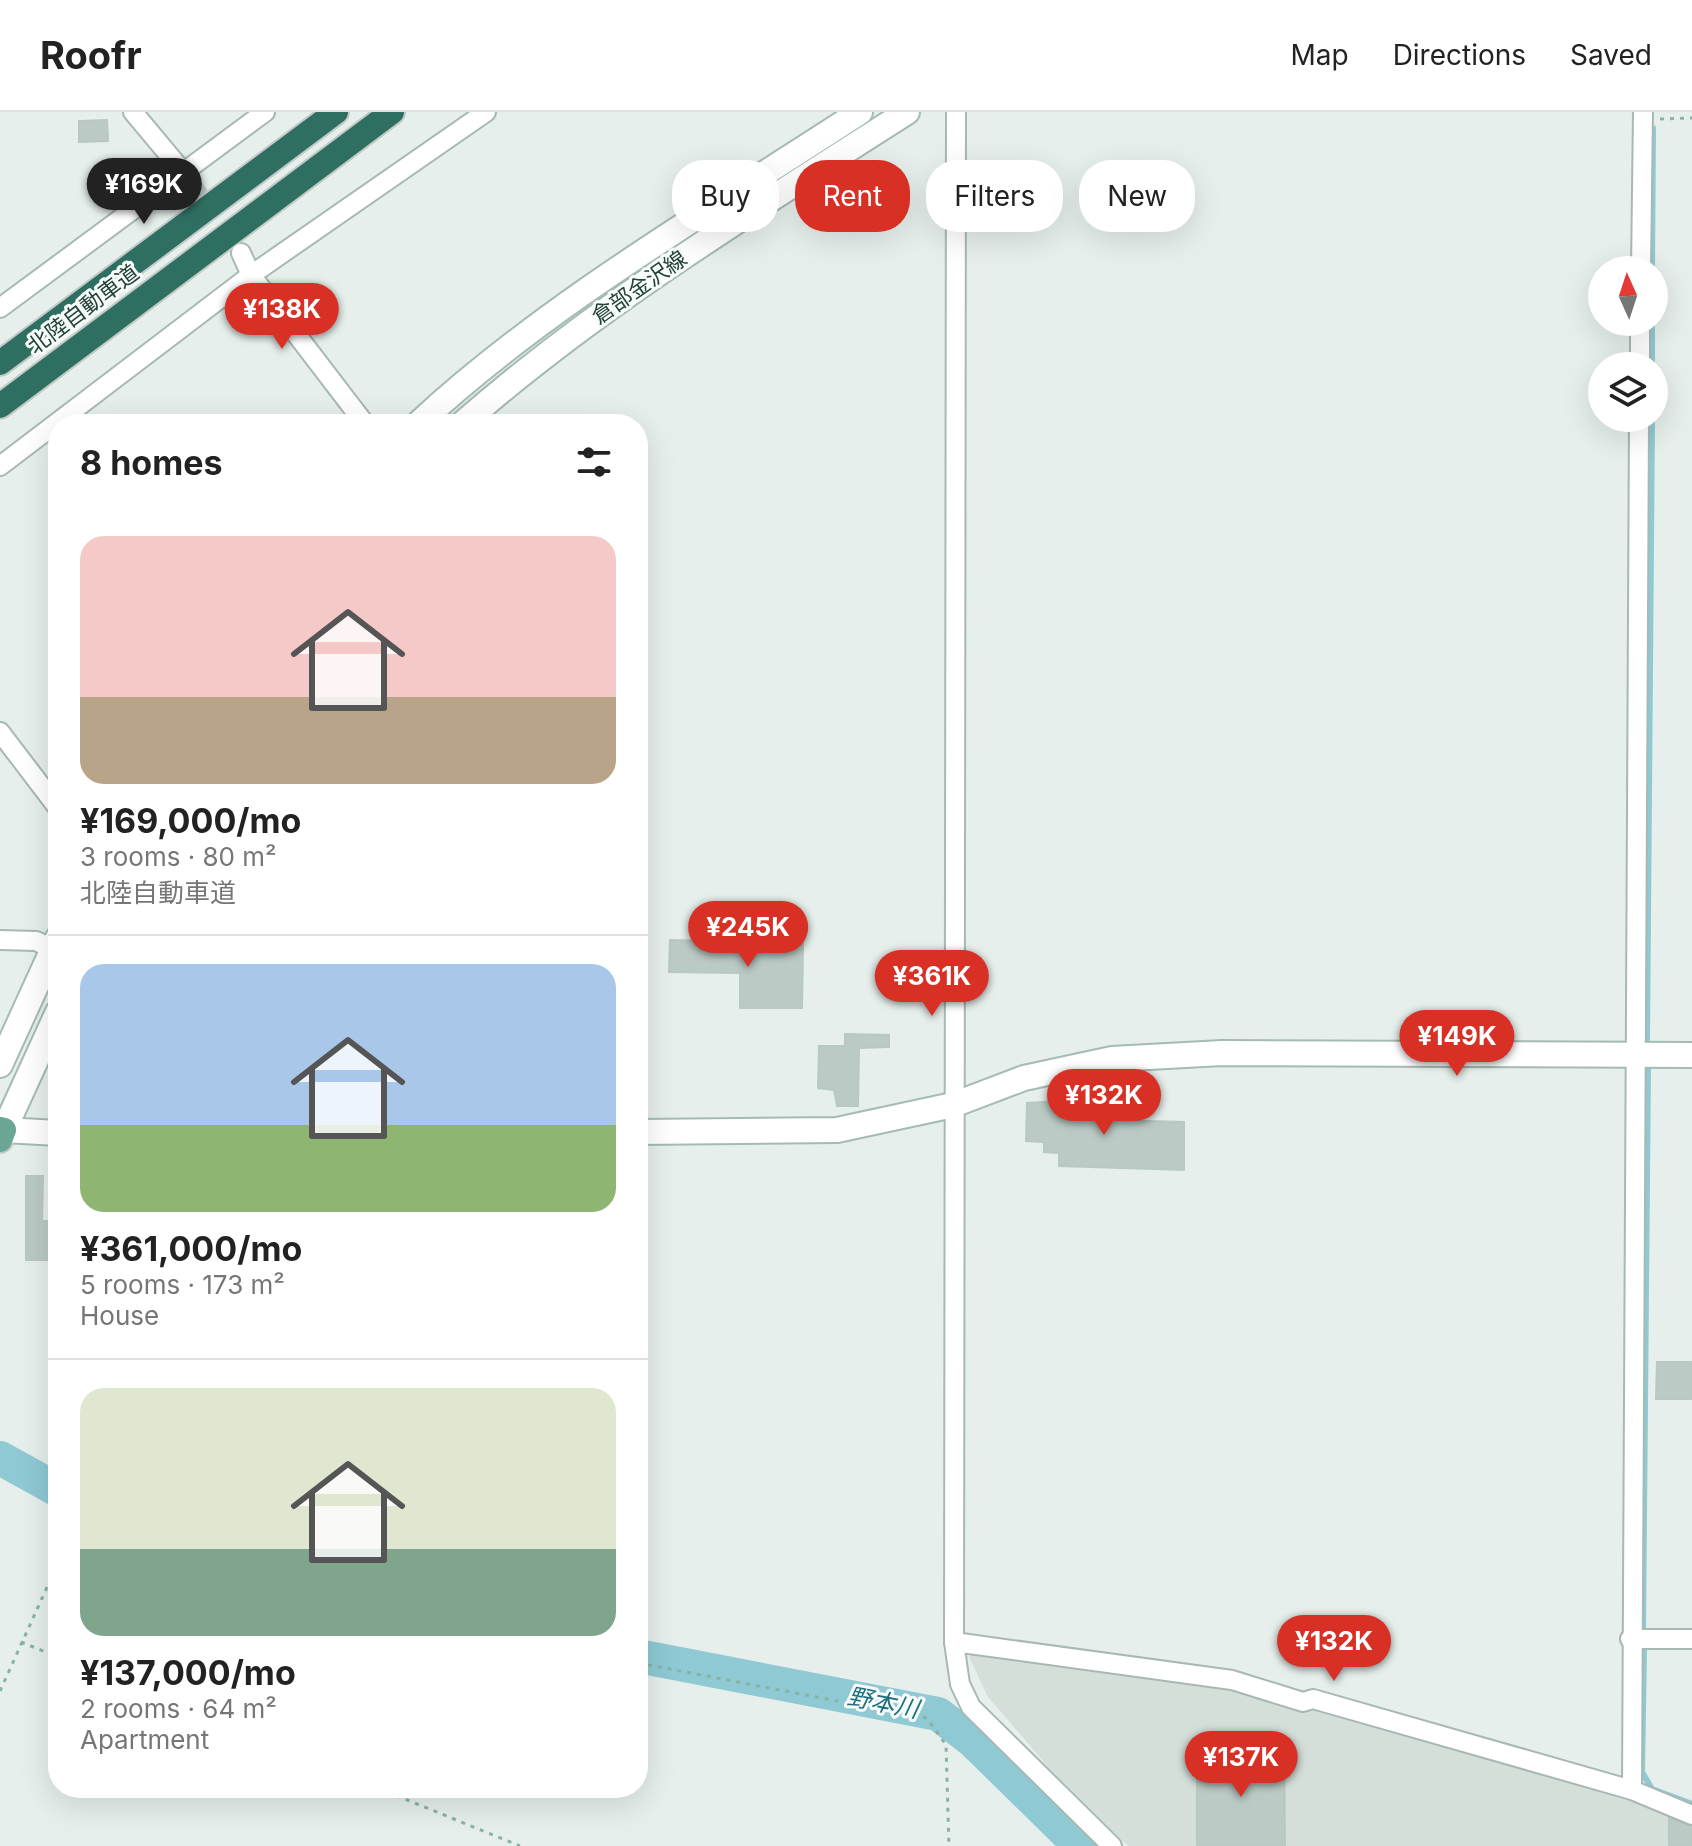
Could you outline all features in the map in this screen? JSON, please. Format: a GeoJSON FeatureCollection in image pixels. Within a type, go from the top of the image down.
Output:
{"type":"FeatureCollection","features":[{"type":"Feature","properties":{"kind":"highway","name":"北陸自動車道"},"geometry":{"type":"LineString","coordinates":[[0,363],[336,112]]}},
{"type":"Feature","properties":{"kind":"highway","name":"北陸自動車道"},"geometry":{"type":"LineString","coordinates":[[0,406],[392,112]]}},
{"type":"Feature","properties":{"kind":"main road","name":"倉部金沢線"},"geometry":{"type":"LineString","coordinates":[[430,414],[496,359],[602,281],[860,112]]}},
{"type":"Feature","properties":{"kind":"main road","name":"倉部金沢線"},"geometry":{"type":"LineString","coordinates":[[473,414],[516,377],[636,286],[907,112]]}},
{"type":"Feature","properties":{"kind":"main road"},"geometry":{"type":"LineString","coordinates":[[0,1065],[48,959]]}},
{"type":"Feature","properties":{"kind":"main road"},"geometry":{"type":"LineString","coordinates":[[48,1033],[1,1133],[48,1133]]}},
{"type":"Feature","properties":{"kind":"main road"},"geometry":{"type":"LineString","coordinates":[[648,1132],[837,1130],[953,1105],[1024,1078],[1112,1059],[1222,1053],[1692,1055]]}},
{"type":"Feature","properties":{"kind":"street"},"geometry":{"type":"LineString","coordinates":[[133,112],[186,176]]}},
{"type":"Feature","properties":{"kind":"street"},"geometry":{"type":"LineString","coordinates":[[0,308],[186,176],[265,112]]}},
{"type":"Feature","properties":{"kind":"street"},"geometry":{"type":"LineString","coordinates":[[68,414],[251,275],[486,112]]}},
{"type":"Feature","properties":{"kind":"street"},"geometry":{"type":"LineString","coordinates":[[956,112],[954,1642],[960,1684],[971,1707],[1112,1846]]}},
{"type":"Feature","properties":{"kind":"street"},"geometry":{"type":"LineString","coordinates":[[1641,256],[1643,115]]}},
{"type":"Feature","properties":{"kind":"street"},"geometry":{"type":"LineString","coordinates":[[241,253],[251,275],[357,414]]}},
{"type":"Feature","properties":{"kind":"street"},"geometry":{"type":"LineString","coordinates":[[0,466],[48,429]]}},
{"type":"Feature","properties":{"kind":"street"},"geometry":{"type":"LineString","coordinates":[[1632,1790],[1630,1639],[1639,432]]}},
{"type":"Feature","properties":{"kind":"street"},"geometry":{"type":"LineString","coordinates":[[0,732],[48,795]]}},
{"type":"Feature","properties":{"kind":"street"},"geometry":{"type":"LineString","coordinates":[[0,940],[48,942]]}},
{"type":"Feature","properties":{"kind":"street"},"geometry":{"type":"LineString","coordinates":[[1630,1639],[1692,1639]]}},
{"type":"Feature","properties":{"kind":"street"},"geometry":{"type":"LineString","coordinates":[[954,1642],[1232,1680],[1303,1702],[1313,1699],[1632,1790],[1692,1815]]}},
{"type":"Feature","properties":{"kind":"path"},"geometry":{"type":"LineString","coordinates":[[1643,115],[1692,118]]}},
{"type":"Feature","properties":{"kind":"path"},"geometry":{"type":"LineString","coordinates":[[0,1691],[48,1584]]}},
{"type":"Feature","properties":{"kind":"path"},"geometry":{"type":"LineString","coordinates":[[21,1642],[48,1653]]}},
{"type":"Feature","properties":{"kind":"path"},"geometry":{"type":"LineString","coordinates":[[648,1665],[927,1718],[946,1745],[949,1846]]}},
{"type":"Feature","properties":{"kind":"path"},"geometry":{"type":"LineString","coordinates":[[402,1798],[520,1846]]}},
{"type":"Feature","properties":{"kind":"shaded area"},"geometry":{"type":"Polygon","coordinates":[[[974,1652],[1219,1686],[1307,1710],[1313,1707],[1627,1793],[1692,1820],[1692,1846],[1128,1846],[1050,1769],[988,1697],[969,1657],[974,1652]]]}},
{"type":"Feature","properties":{"kind":"building"},"geometry":{"type":"Polygon","coordinates":[[[107,120],[108,141],[79,142],[79,121],[107,120]]]}},
{"type":"Feature","properties":{"kind":"building"},"geometry":{"type":"Polygon","coordinates":[[[670,940],[803,943],[802,1008],[740,1008],[740,973],[669,972],[670,940]]]}},
{"type":"Feature","properties":{"kind":"building"},"geometry":{"type":"Polygon","coordinates":[[[845,1034],[889,1035],[889,1047],[859,1048],[858,1106],[837,1106],[834,1090],[818,1088],[819,1046],[845,1046],[845,1034]]]}},
{"type":"Feature","properties":{"kind":"building"},"geometry":{"type":"Polygon","coordinates":[[[1059,1094],[1083,1094],[1083,1112],[1106,1112],[1108,1120],[1184,1122],[1184,1170],[1059,1166],[1059,1153],[1044,1152],[1044,1142],[1026,1141],[1027,1103],[1058,1101],[1059,1094]]]}},
{"type":"Feature","properties":{"kind":"building"},"geometry":{"type":"Polygon","coordinates":[[[26,1176],[43,1176],[42,1221],[48,1221],[48,1260],[26,1260],[26,1176]]]}},
{"type":"Feature","properties":{"kind":"building"},"geometry":{"type":"Polygon","coordinates":[[[1657,1362],[1692,1362],[1692,1399],[1656,1399],[1657,1362]]]}},
{"type":"Feature","properties":{"kind":"building"},"geometry":{"type":"Polygon","coordinates":[[[1197,1750],[1284,1753],[1285,1846],[1197,1846],[1197,1750]]]}},
{"type":"Feature","properties":{"kind":"building"},"geometry":{"type":"Polygon","coordinates":[[[1669,1818],[1692,1827],[1692,1846],[1669,1846],[1669,1818]]]}},
{"type":"Feature","properties":{"kind":"waterway"},"geometry":{"type":"LineString","coordinates":[[1652,256],[1653,128]]}},
{"type":"Feature","properties":{"kind":"waterway"},"geometry":{"type":"LineString","coordinates":[[1652,336],[1652,352]]}},
{"type":"Feature","properties":{"kind":"waterway"},"geometry":{"type":"LineString","coordinates":[[1647,1039],[1652,432]]}},
{"type":"Feature","properties":{"kind":"waterway"},"geometry":{"type":"LineString","coordinates":[[1643,1629],[1648,1067]]}},
{"type":"Feature","properties":{"kind":"waterway","name":"野本川"},"geometry":{"type":"LineString","coordinates":[[0,1458],[48,1484]]}},
{"type":"Feature","properties":{"kind":"waterway"},"geometry":{"type":"LineString","coordinates":[[1644,1651],[1642,1772],[1652,1789],[1692,1804]]}},
{"type":"Feature","properties":{"kind":"waterway","name":"野本川"},"geometry":{"type":"LineString","coordinates":[[648,1658],[938,1714],[973,1741],[1080,1846]]}},
{"type":"Feature","properties":{"kind":"tunnel"},"geometry":{"type":"LineString","coordinates":[[190,181],[235,244]]}}]}
